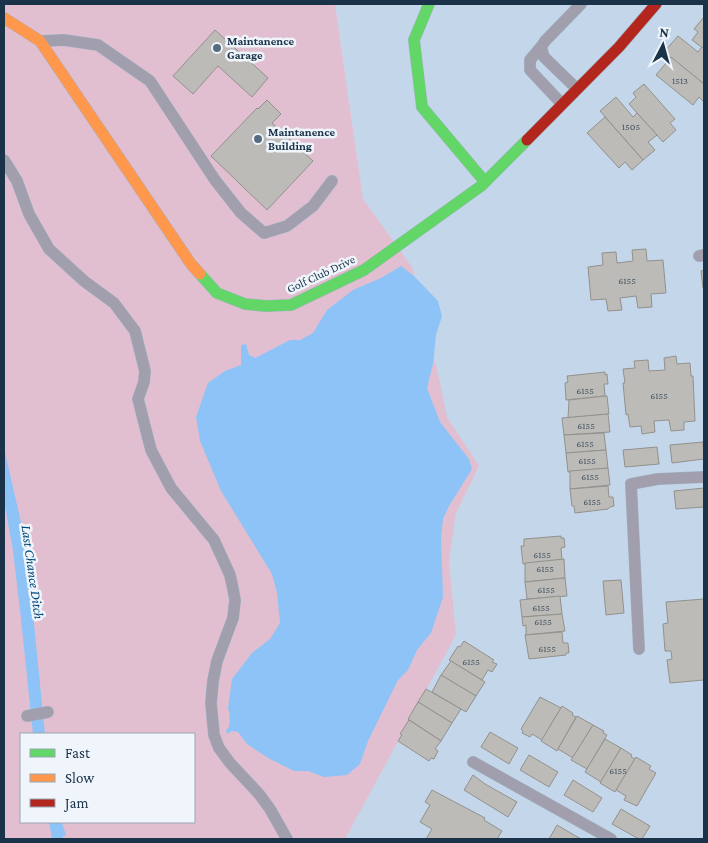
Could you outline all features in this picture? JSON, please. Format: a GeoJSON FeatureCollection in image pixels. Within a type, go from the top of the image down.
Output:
{"type":"FeatureCollection","features":[{"type":"Feature","properties":{"kind":"street"},"geometry":{"type":"LineString","coordinates":[[429,4],[414,40],[422,107],[485,182]]}},
{"type":"Feature","properties":{"kind":"street","name":"Golf Club Drive"},"geometry":{"type":"LineString","coordinates":[[4,18],[40,41],[191,264],[217,293],[245,304],[266,306],[291,305],[364,270],[485,182],[618,47],[656,4]]}},
{"type":"Feature","properties":{"kind":"lane"},"geometry":{"type":"LineString","coordinates":[[562,104],[530,70],[530,60],[544,41],[581,4]]}},
{"type":"Feature","properties":{"kind":"lane"},"geometry":{"type":"LineString","coordinates":[[40,41],[64,40],[98,45],[150,81],[215,180],[242,213],[264,233],[287,226],[313,206],[332,181]]}},
{"type":"Feature","properties":{"kind":"lane"},"geometry":{"type":"LineString","coordinates":[[541,47],[544,57],[577,89]]}},
{"type":"Feature","properties":{"kind":"lane"},"geometry":{"type":"LineString","coordinates":[[4,160],[17,181],[29,214],[49,249],[84,281],[114,304],[135,331],[145,371],[144,382],[138,399],[151,450],[171,488],[214,540],[224,558],[232,582],[235,600],[233,618],[217,662],[212,688],[211,703],[214,735],[219,748],[230,763],[259,794],[287,839]]}},
{"type":"Feature","properties":{"kind":"lane"},"geometry":{"type":"LineString","coordinates":[[639,649],[631,484],[658,479],[704,477]]}},
{"type":"Feature","properties":{"kind":"lane"},"geometry":{"type":"LineString","coordinates":[[27,716],[48,712]]}},
{"type":"Feature","properties":{"kind":"lane"},"geometry":{"type":"LineString","coordinates":[[473,762],[611,839]]}},
{"type":"Feature","properties":{"kind":"shaded area"},"geometry":{"type":"Polygon","coordinates":[[[4,4],[335,4],[363,199],[412,267],[447,417],[479,466],[456,513],[449,561],[456,635],[345,839],[4,839],[4,4]]]}},
{"type":"Feature","properties":{"kind":"water"},"geometry":{"type":"Polygon","coordinates":[[[401,266],[414,276],[438,301],[442,316],[436,335],[433,364],[427,388],[440,422],[469,459],[472,469],[443,519],[441,538],[443,597],[431,633],[417,650],[408,670],[398,680],[368,741],[360,764],[347,775],[324,777],[308,771],[294,771],[268,758],[247,744],[238,732],[232,731],[227,734],[226,730],[230,723],[228,708],[232,679],[252,653],[270,639],[280,623],[277,593],[272,574],[221,491],[200,441],[196,417],[208,383],[225,371],[241,365],[241,345],[246,344],[249,355],[255,358],[290,340],[300,340],[313,333],[327,310],[353,290],[381,278],[401,266]]]}},
{"type":"Feature","properties":{"kind":"water"},"geometry":{"type":"Polygon","coordinates":[[[4,448],[26,544],[45,733],[33,733],[13,551],[4,500],[4,448]]]}},
{"type":"Feature","properties":{"kind":"water"},"geometry":{"type":"Polygon","coordinates":[[[49,823],[62,823],[66,835],[63,836],[63,839],[52,839],[49,823]]]}},
{"type":"Feature","properties":{"kind":"building"},"geometry":{"type":"Polygon","coordinates":[[[703,18],[704,49],[692,40],[698,32],[694,29],[703,18]]]}},
{"type":"Feature","properties":{"kind":"building","name":"Maintanence Garage"},"geometry":{"type":"Polygon","coordinates":[[[215,30],[268,78],[252,97],[218,66],[193,94],[173,76],[215,30]]]}},
{"type":"Feature","properties":{"kind":"building"},"geometry":{"type":"Polygon","coordinates":[[[678,36],[698,52],[702,47],[704,49],[704,84],[664,52],[678,36]]]}},
{"type":"Feature","properties":{"kind":"building"},"geometry":{"type":"Polygon","coordinates":[[[671,57],[704,84],[704,102],[699,97],[693,105],[656,75],[671,57]]]}},
{"type":"Feature","properties":{"kind":"building"},"geometry":{"type":"Polygon","coordinates":[[[644,84],[675,119],[670,123],[676,130],[663,142],[629,104],[636,97],[633,93],[644,84]]]}},
{"type":"Feature","properties":{"kind":"building"},"geometry":{"type":"Polygon","coordinates":[[[616,97],[633,117],[637,113],[657,135],[648,142],[655,150],[643,160],[600,111],[616,97]]]}},
{"type":"Feature","properties":{"kind":"building","name":"Maintanence Building"},"geometry":{"type":"Polygon","coordinates":[[[267,100],[281,114],[272,123],[313,161],[267,210],[211,156],[267,100]]]}},
{"type":"Feature","properties":{"kind":"building"},"geometry":{"type":"Polygon","coordinates":[[[605,117],[643,160],[632,170],[625,162],[619,168],[587,133],[605,117]]]}},
{"type":"Feature","properties":{"kind":"building"},"geometry":{"type":"Polygon","coordinates":[[[646,249],[647,261],[663,260],[666,293],[651,294],[652,307],[638,308],[636,296],[620,298],[622,310],[608,311],[606,299],[591,300],[588,267],[603,265],[602,253],[616,252],[617,263],[633,261],[632,250],[646,249]]]}},
{"type":"Feature","properties":{"kind":"building"},"geometry":{"type":"Polygon","coordinates":[[[704,270],[704,288],[703,288],[701,271],[704,270]]]}},
{"type":"Feature","properties":{"kind":"building"},"geometry":{"type":"Polygon","coordinates":[[[676,356],[677,364],[690,363],[691,376],[693,376],[695,421],[684,422],[684,430],[671,431],[669,420],[654,421],[655,432],[642,434],[641,426],[630,427],[628,414],[626,415],[623,369],[635,368],[634,361],[648,360],[649,371],[665,370],[664,358],[676,356]]]}},
{"type":"Feature","properties":{"kind":"building"},"geometry":{"type":"Polygon","coordinates":[[[605,372],[608,384],[604,384],[605,396],[566,400],[565,383],[568,382],[567,376],[605,372]]]}},
{"type":"Feature","properties":{"kind":"building"},"geometry":{"type":"Polygon","coordinates":[[[607,396],[609,414],[568,418],[569,400],[607,396]]]}},
{"type":"Feature","properties":{"kind":"building"},"geometry":{"type":"Polygon","coordinates":[[[608,414],[610,432],[564,435],[562,418],[608,414]]]}},
{"type":"Feature","properties":{"kind":"building"},"geometry":{"type":"Polygon","coordinates":[[[604,433],[606,450],[566,453],[564,435],[604,433]]]}},
{"type":"Feature","properties":{"kind":"building"},"geometry":{"type":"Polygon","coordinates":[[[703,442],[704,459],[672,463],[670,445],[703,442]]]}},
{"type":"Feature","properties":{"kind":"building"},"geometry":{"type":"Polygon","coordinates":[[[657,447],[659,464],[625,467],[623,450],[657,447]]]}},
{"type":"Feature","properties":{"kind":"building"},"geometry":{"type":"Polygon","coordinates":[[[606,450],[608,468],[568,472],[566,453],[606,450]]]}},
{"type":"Feature","properties":{"kind":"building"},"geometry":{"type":"Polygon","coordinates":[[[608,468],[610,485],[570,489],[570,471],[608,468]]]}},
{"type":"Feature","properties":{"kind":"building"},"geometry":{"type":"Polygon","coordinates":[[[608,486],[609,497],[613,497],[614,506],[608,509],[575,513],[574,506],[572,506],[570,489],[608,486]]]}},
{"type":"Feature","properties":{"kind":"building"},"geometry":{"type":"Polygon","coordinates":[[[704,488],[704,507],[676,509],[674,491],[704,488]]]}},
{"type":"Feature","properties":{"kind":"building"},"geometry":{"type":"Polygon","coordinates":[[[561,536],[561,538],[564,538],[565,547],[561,548],[562,560],[523,564],[521,546],[524,546],[524,539],[561,536]]]}},
{"type":"Feature","properties":{"kind":"building"},"geometry":{"type":"Polygon","coordinates":[[[564,559],[565,578],[525,582],[525,563],[564,559]]]}},
{"type":"Feature","properties":{"kind":"building"},"geometry":{"type":"Polygon","coordinates":[[[565,578],[567,596],[527,599],[525,582],[565,578]]]}},
{"type":"Feature","properties":{"kind":"building"},"geometry":{"type":"Polygon","coordinates":[[[621,580],[624,613],[606,615],[603,581],[621,580]]]}},
{"type":"Feature","properties":{"kind":"building"},"geometry":{"type":"Polygon","coordinates":[[[560,596],[562,614],[522,617],[520,600],[560,596]]]}},
{"type":"Feature","properties":{"kind":"building"},"geometry":{"type":"Polygon","coordinates":[[[704,599],[704,680],[670,683],[667,660],[672,659],[671,651],[665,651],[663,624],[668,623],[666,602],[704,599]]]}},
{"type":"Feature","properties":{"kind":"building"},"geometry":{"type":"Polygon","coordinates":[[[562,614],[565,631],[526,635],[526,625],[523,626],[522,617],[562,614]]]}},
{"type":"Feature","properties":{"kind":"building"},"geometry":{"type":"Polygon","coordinates":[[[562,632],[563,643],[568,643],[569,653],[566,653],[566,655],[529,659],[525,635],[562,632]]]}},
{"type":"Feature","properties":{"kind":"building"},"geometry":{"type":"Polygon","coordinates":[[[464,641],[494,660],[492,662],[497,664],[492,672],[488,670],[482,680],[449,660],[458,646],[460,647],[464,641]]]}},
{"type":"Feature","properties":{"kind":"building"},"geometry":{"type":"Polygon","coordinates":[[[451,661],[485,682],[476,696],[441,675],[451,661]]]}},
{"type":"Feature","properties":{"kind":"building"},"geometry":{"type":"Polygon","coordinates":[[[441,675],[476,696],[466,712],[432,692],[441,675]]]}},
{"type":"Feature","properties":{"kind":"building"},"geometry":{"type":"Polygon","coordinates":[[[426,689],[461,709],[452,723],[418,702],[426,689]]]}},
{"type":"Feature","properties":{"kind":"building"},"geometry":{"type":"Polygon","coordinates":[[[540,697],[561,708],[542,740],[532,734],[530,737],[522,733],[521,729],[540,697]]]}},
{"type":"Feature","properties":{"kind":"building"},"geometry":{"type":"Polygon","coordinates":[[[418,702],[452,723],[441,741],[408,719],[418,702]]]}},
{"type":"Feature","properties":{"kind":"building"},"geometry":{"type":"Polygon","coordinates":[[[562,706],[576,717],[557,751],[541,741],[562,706]]]}},
{"type":"Feature","properties":{"kind":"building"},"geometry":{"type":"Polygon","coordinates":[[[577,716],[593,725],[573,758],[558,749],[577,716]]]}},
{"type":"Feature","properties":{"kind":"building"},"geometry":{"type":"Polygon","coordinates":[[[409,720],[441,741],[435,749],[438,751],[434,759],[431,758],[429,761],[398,741],[409,720]]]}},
{"type":"Feature","properties":{"kind":"building"},"geometry":{"type":"Polygon","coordinates":[[[593,725],[604,731],[603,733],[607,735],[587,769],[571,760],[593,725]]]}},
{"type":"Feature","properties":{"kind":"building"},"geometry":{"type":"Polygon","coordinates":[[[490,732],[518,748],[509,764],[481,747],[490,732]]]}},
{"type":"Feature","properties":{"kind":"building"},"geometry":{"type":"Polygon","coordinates":[[[605,739],[621,748],[601,782],[585,772],[605,739]]]}},
{"type":"Feature","properties":{"kind":"building"},"geometry":{"type":"Polygon","coordinates":[[[621,748],[635,759],[615,792],[600,783],[621,748]]]}},
{"type":"Feature","properties":{"kind":"building"},"geometry":{"type":"Polygon","coordinates":[[[529,755],[558,772],[549,787],[520,770],[529,755]]]}},
{"type":"Feature","properties":{"kind":"building"},"geometry":{"type":"Polygon","coordinates":[[[636,757],[651,766],[649,769],[656,773],[637,806],[624,800],[626,796],[616,790],[636,757]]]}},
{"type":"Feature","properties":{"kind":"building"},"geometry":{"type":"Polygon","coordinates":[[[473,775],[517,802],[508,817],[464,790],[473,775]]]}},
{"type":"Feature","properties":{"kind":"building"},"geometry":{"type":"Polygon","coordinates":[[[573,780],[602,798],[593,812],[564,795],[573,780]]]}},
{"type":"Feature","properties":{"kind":"building"},"geometry":{"type":"Polygon","coordinates":[[[432,790],[485,818],[484,820],[502,831],[497,839],[426,839],[432,829],[420,822],[430,805],[425,802],[432,790]]]}},
{"type":"Feature","properties":{"kind":"building"},"geometry":{"type":"Polygon","coordinates":[[[621,809],[650,826],[642,839],[612,824],[621,809]]]}},
{"type":"Feature","properties":{"kind":"building"},"geometry":{"type":"Polygon","coordinates":[[[557,825],[581,839],[549,839],[557,825]]]}},
{"type":"Feature","properties":{"kind":"traffic: fast"},"geometry":{"type":"LineString","coordinates":[[429,4],[414,40],[422,107],[485,182]]}},
{"type":"Feature","properties":{"kind":"traffic: fast"},"geometry":{"type":"LineString","coordinates":[[200,274],[217,293],[245,304],[266,306],[291,305],[364,270],[481,186],[527,140]]}},
{"type":"Feature","properties":{"kind":"traffic: slow"},"geometry":{"type":"LineString","coordinates":[[4,18],[40,41],[191,264],[200,274]]}},
{"type":"Feature","properties":{"kind":"traffic: jam"},"geometry":{"type":"LineString","coordinates":[[527,140],[619,47],[656,4]]}},
{"type":"Feature","properties":{"kind":"place","name":"Maintanence Garage"},"geometry":{"type":"Point","coordinates":[217,48]}},
{"type":"Feature","properties":{"kind":"place","name":"Maintanence Building"},"geometry":{"type":"Point","coordinates":[258,139]}},
{"type":"Feature","properties":{"kind":"water label","name":"Last Chance Ditch"},"geometry":{"type":"Point","coordinates":[33,572]}}]}
